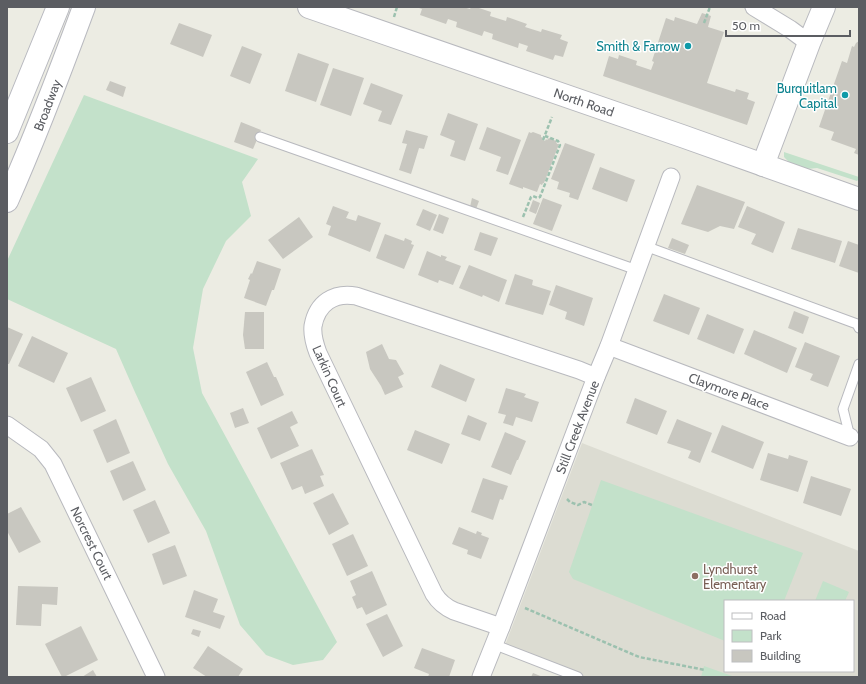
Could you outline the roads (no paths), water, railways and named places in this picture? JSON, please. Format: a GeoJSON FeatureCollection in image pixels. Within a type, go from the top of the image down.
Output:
{"type":"FeatureCollection","features":[{"type":"Feature","properties":{"kind":"street","name":"Broadway"},"geometry":{"type":"LineString","coordinates":[[7,132],[58,7]]}},
{"type":"Feature","properties":{"kind":"street","name":"Broadway"},"geometry":{"type":"LineString","coordinates":[[7,201],[45,109],[84,7]]}},
{"type":"Feature","properties":{"kind":"street","name":"North Road"},"geometry":{"type":"LineString","coordinates":[[308,7],[682,136],[859,199]]}},
{"type":"Feature","properties":{"kind":"street"},"geometry":{"type":"LineString","coordinates":[[754,7],[790,28],[809,43]]}},
{"type":"Feature","properties":{"kind":"street"},"geometry":{"type":"LineString","coordinates":[[763,165],[824,7]]}},
{"type":"Feature","properties":{"kind":"street","name":"Still Creek Avenue"},"geometry":{"type":"LineString","coordinates":[[481,677],[596,376],[609,346],[671,177]]}},
{"type":"Feature","properties":{"kind":"street","name":"Larkin Court"},"geometry":{"type":"LineString","coordinates":[[501,627],[447,608],[437,599],[318,353],[313,335],[315,318],[324,304],[334,297],[348,294],[596,376]]}},
{"type":"Feature","properties":{"kind":"street","name":"Claymore Place"},"geometry":{"type":"LineString","coordinates":[[609,346],[850,437]]}},
{"type":"Feature","properties":{"kind":"street","name":"Norcrest Court"},"geometry":{"type":"LineString","coordinates":[[7,425],[41,449],[53,464],[156,677]]}},
{"type":"Feature","properties":{"kind":"lane"},"geometry":{"type":"LineString","coordinates":[[260,137],[637,270]]}},
{"type":"Feature","properties":{"kind":"lane"},"geometry":{"type":"LineString","coordinates":[[645,246],[856,324],[859,328]]}},
{"type":"Feature","properties":{"kind":"lane"},"geometry":{"type":"LineString","coordinates":[[850,437],[843,409],[859,364]]}},
{"type":"Feature","properties":{"kind":"lane"},"geometry":{"type":"LineString","coordinates":[[493,644],[578,677]]}},
{"type":"Feature","properties":{"kind":"place","name":"Smith & Farrow"},"geometry":{"type":"Point","coordinates":[688,46]}},
{"type":"Feature","properties":{"kind":"place","name":"Burquitlam Capital"},"geometry":{"type":"Point","coordinates":[845,95]}},
{"type":"Feature","properties":{"kind":"place","name":"Lyndhurst Elementary"},"geometry":{"type":"Point","coordinates":[695,576]}}]}
